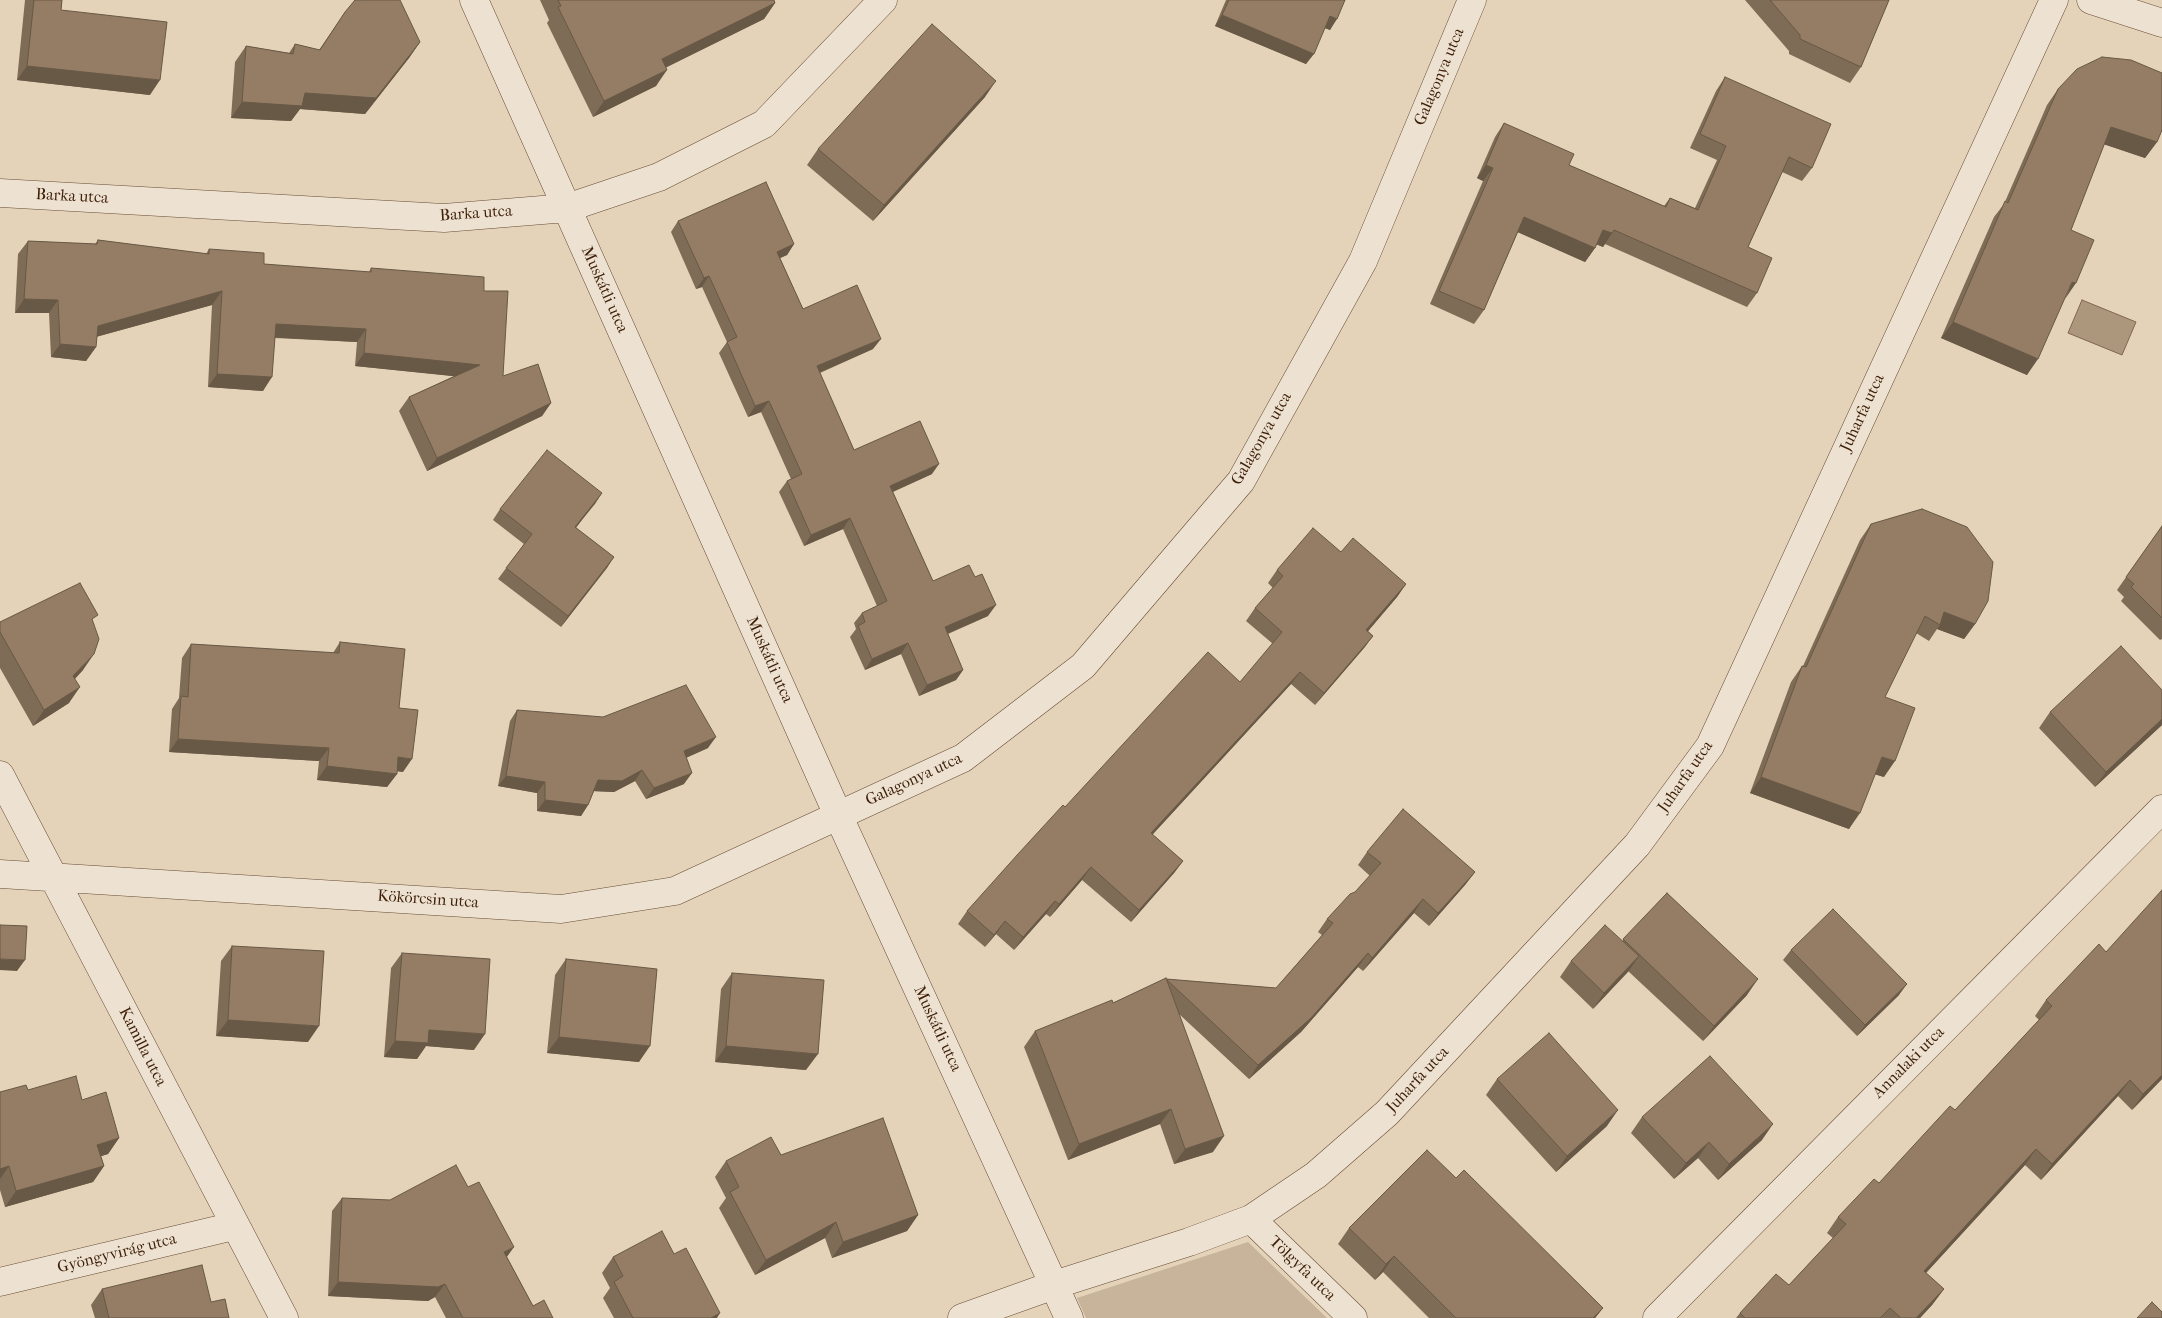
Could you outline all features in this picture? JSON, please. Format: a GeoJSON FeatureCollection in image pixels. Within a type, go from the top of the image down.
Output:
{"type":"FeatureCollection","features":[{"type":"Feature","properties":{"kind":"street","name":"Muskátli utca"},"geometry":{"type":"LineString","coordinates":[[474,0],[838,815],[1069,1318]]}},
{"type":"Feature","properties":{"kind":"street","name":"Barka utca"},"geometry":{"type":"LineString","coordinates":[[0,193],[444,218],[567,208],[659,177],[764,124],[882,0]]}},
{"type":"Feature","properties":{"kind":"street","name":"Galagonya utca"},"geometry":{"type":"LineString","coordinates":[[838,815],[963,758],[1083,666],[1241,481],[1363,261],[1472,0]]}},
{"type":"Feature","properties":{"kind":"street","name":"Juharfa utca"},"geometry":{"type":"LineString","coordinates":[[962,1318],[1054,1285],[1189,1242],[1251,1219],[1316,1175],[1387,1113],[1637,845],[1710,746],[2054,0]]}},
{"type":"Feature","properties":{"kind":"street"},"geometry":{"type":"LineString","coordinates":[[2091,0],[2162,23]]}},
{"type":"Feature","properties":{"kind":"street","name":"Kamilla utca"},"geometry":{"type":"LineString","coordinates":[[0,775],[234,1226],[284,1318]]}},
{"type":"Feature","properties":{"kind":"street","name":"Annalaki utca"},"geometry":{"type":"LineString","coordinates":[[1657,1318],[2162,809]]}},
{"type":"Feature","properties":{"kind":"street","name":"Kökörcsin utca"},"geometry":{"type":"LineString","coordinates":[[0,874],[561,909],[675,891],[838,815]]}},
{"type":"Feature","properties":{"kind":"street","name":"Tölgyfa utca"},"geometry":{"type":"LineString","coordinates":[[1251,1219],[1352,1318]]}},
{"type":"Feature","properties":{"kind":"street","name":"Gyöngyvirág utca"},"geometry":{"type":"LineString","coordinates":[[0,1282],[234,1226]]}},
{"type":"Feature","properties":{"kind":"shaded area"},"geometry":{"type":"Polygon","coordinates":[[[2082,300],[2136,322],[2122,355],[2068,333],[2082,300]]]}},
{"type":"Feature","properties":{"kind":"shaded area"},"geometry":{"type":"Polygon","coordinates":[[[1248,1242],[1327,1318],[1086,1318],[1077,1298],[1248,1242]]]}},
{"type":"Feature","properties":{"kind":"building"},"geometry":{"type":"Polygon","coordinates":[[[34,0],[62,0],[61,10],[167,22],[160,80],[27,66],[34,0]]]}},
{"type":"Feature","properties":{"kind":"building"},"geometry":{"type":"Polygon","coordinates":[[[355,0],[400,0],[420,42],[376,98],[305,93],[302,106],[242,102],[246,46],[293,54],[295,44],[320,50],[355,0]]]}},
{"type":"Feature","properties":{"kind":"building"},"geometry":{"type":"Polygon","coordinates":[[[558,0],[774,0],[775,3],[662,59],[667,70],[604,101],[558,7],[561,6],[558,0]]]}},
{"type":"Feature","properties":{"kind":"building"},"geometry":{"type":"Polygon","coordinates":[[[1229,0],[1345,0],[1337,19],[1330,16],[1314,54],[1222,15],[1229,0]]]}},
{"type":"Feature","properties":{"kind":"building"},"geometry":{"type":"Polygon","coordinates":[[[1770,0],[1889,0],[1861,67],[1800,39],[1800,35],[1770,0]]]}},
{"type":"Feature","properties":{"kind":"building"},"geometry":{"type":"Polygon","coordinates":[[[932,24],[996,81],[884,205],[818,149],[932,24]]]}},
{"type":"Feature","properties":{"kind":"building"},"geometry":{"type":"Polygon","coordinates":[[[2102,57],[2131,60],[2162,73],[2162,130],[2157,142],[2111,127],[2071,230],[2094,240],[2076,283],[2072,282],[2038,359],[1953,322],[2005,201],[2008,203],[2058,89],[2077,69],[2102,57]]]}},
{"type":"Feature","properties":{"kind":"building"},"geometry":{"type":"Polygon","coordinates":[[[1725,77],[1831,124],[1812,168],[1789,157],[1748,247],[1772,258],[1757,293],[1614,230],[1612,233],[1603,230],[1595,248],[1524,217],[1484,310],[1439,291],[1493,168],[1486,165],[1504,123],[1574,154],[1569,165],[1666,207],[1670,198],[1698,210],[1726,146],[1700,134],[1725,77]]]}},
{"type":"Feature","properties":{"kind":"building"},"geometry":{"type":"Polygon","coordinates":[[[766,182],[794,244],[777,252],[803,309],[857,285],[881,339],[817,366],[854,450],[920,421],[939,464],[890,486],[933,581],[969,565],[975,577],[982,574],[996,605],[945,627],[963,670],[927,685],[908,643],[872,659],[858,626],[865,622],[862,613],[887,601],[850,518],[811,535],[787,481],[802,474],[769,401],[755,406],[727,342],[737,337],[709,276],[704,278],[678,221],[766,182]]]}},
{"type":"Feature","properties":{"kind":"building"},"geometry":{"type":"Polygon","coordinates":[[[98,240],[209,254],[209,249],[264,253],[264,264],[371,272],[371,268],[484,277],[484,291],[508,291],[503,376],[538,364],[551,403],[437,458],[409,397],[480,365],[364,353],[366,329],[276,324],[272,377],[217,374],[222,291],[98,326],[96,347],[60,344],[58,300],[24,299],[28,241],[97,244],[98,240]]]}},
{"type":"Feature","properties":{"kind":"building"},"geometry":{"type":"Polygon","coordinates":[[[547,450],[602,493],[575,527],[614,557],[568,616],[506,568],[532,534],[500,509],[547,450]]]}},
{"type":"Feature","properties":{"kind":"building"},"geometry":{"type":"Polygon","coordinates":[[[1922,509],[1967,527],[1993,562],[1988,601],[1975,624],[1944,612],[1940,625],[1925,616],[1885,697],[1915,708],[1895,761],[1882,757],[1860,813],[1761,777],[1802,666],[1806,667],[1871,524],[1922,509]]]}},
{"type":"Feature","properties":{"kind":"building"},"geometry":{"type":"Polygon","coordinates":[[[2162,526],[2162,618],[2131,587],[2134,584],[2126,577],[2162,526]]]}},
{"type":"Feature","properties":{"kind":"building"},"geometry":{"type":"Polygon","coordinates":[[[1313,528],[1341,552],[1353,538],[1406,584],[1366,630],[1373,636],[1324,693],[1300,672],[1151,833],[1183,861],[1139,910],[1091,867],[1059,904],[1055,901],[1023,937],[1005,921],[994,935],[967,911],[1063,805],[1065,807],[1208,652],[1240,682],[1282,632],[1255,608],[1283,576],[1277,570],[1313,528]]]}},
{"type":"Feature","properties":{"kind":"building"},"geometry":{"type":"Polygon","coordinates":[[[80,583],[98,615],[92,619],[99,639],[94,654],[73,676],[80,687],[44,710],[0,632],[0,622],[80,583]]]}},
{"type":"Feature","properties":{"kind":"building"},"geometry":{"type":"Polygon","coordinates":[[[340,642],[405,649],[399,708],[418,710],[412,759],[398,757],[397,774],[327,766],[329,748],[178,739],[181,696],[188,697],[191,644],[339,653],[340,642]]]}},
{"type":"Feature","properties":{"kind":"building"},"geometry":{"type":"Polygon","coordinates":[[[2121,646],[2162,690],[2162,719],[2106,772],[2050,712],[2121,646]]]}},
{"type":"Feature","properties":{"kind":"building"},"geometry":{"type":"Polygon","coordinates":[[[686,685],[716,737],[684,751],[692,773],[654,788],[642,770],[622,781],[598,780],[588,805],[545,800],[545,782],[506,776],[517,710],[603,717],[686,685]]]}},
{"type":"Feature","properties":{"kind":"building"},"geometry":{"type":"Polygon","coordinates":[[[1403,809],[1475,872],[1438,913],[1423,899],[1372,958],[1368,953],[1311,1018],[1258,1065],[1166,979],[1276,988],[1333,923],[1327,919],[1381,863],[1367,852],[1403,809]]]}},
{"type":"Feature","properties":{"kind":"building"},"geometry":{"type":"Polygon","coordinates":[[[2162,890],[2162,1075],[2143,1094],[2130,1080],[2052,1164],[2036,1149],[1924,1271],[1944,1289],[1916,1318],[1901,1318],[1890,1308],[1880,1318],[1745,1318],[1740,1313],[1776,1274],[1789,1285],[1846,1224],[1838,1217],[1874,1179],[1879,1183],[1950,1106],[1955,1110],[2052,1006],[2046,1000],[2099,944],[2106,952],[2162,890]]]}},
{"type":"Feature","properties":{"kind":"building"},"geometry":{"type":"Polygon","coordinates":[[[1667,893],[1758,979],[1714,1026],[1623,939],[1667,893]]]}},
{"type":"Feature","properties":{"kind":"building"},"geometry":{"type":"Polygon","coordinates":[[[1833,909],[1907,984],[1865,1025],[1791,950],[1833,909]]]}},
{"type":"Feature","properties":{"kind":"building"},"geometry":{"type":"Polygon","coordinates":[[[0,925],[27,926],[25,960],[0,959],[0,925]]]}},
{"type":"Feature","properties":{"kind":"building"},"geometry":{"type":"Polygon","coordinates":[[[1605,925],[1639,956],[1604,993],[1571,961],[1605,925]]]}},
{"type":"Feature","properties":{"kind":"building"},"geometry":{"type":"Polygon","coordinates":[[[232,946],[324,951],[319,1026],[228,1020],[232,946]]]}},
{"type":"Feature","properties":{"kind":"building"},"geometry":{"type":"Polygon","coordinates":[[[402,953],[490,959],[485,1034],[429,1030],[428,1043],[395,1041],[402,953]]]}},
{"type":"Feature","properties":{"kind":"building"},"geometry":{"type":"Polygon","coordinates":[[[566,959],[657,969],[650,1046],[559,1037],[566,959]]]}},
{"type":"Feature","properties":{"kind":"building"},"geometry":{"type":"Polygon","coordinates":[[[732,973],[824,980],[818,1054],[726,1046],[732,973]]]}},
{"type":"Feature","properties":{"kind":"building"},"geometry":{"type":"Polygon","coordinates":[[[1166,978],[1224,1136],[1185,1149],[1171,1109],[1079,1144],[1035,1031],[1112,1000],[1113,1003],[1166,978]]]}},
{"type":"Feature","properties":{"kind":"building"},"geometry":{"type":"Polygon","coordinates":[[[1549,1033],[1618,1110],[1567,1156],[1497,1079],[1549,1033]]]}},
{"type":"Feature","properties":{"kind":"building"},"geometry":{"type":"Polygon","coordinates":[[[1710,1056],[1773,1124],[1729,1164],[1709,1142],[1686,1163],[1642,1117],[1710,1056]]]}},
{"type":"Feature","properties":{"kind":"building"},"geometry":{"type":"Polygon","coordinates":[[[76,1076],[82,1100],[106,1092],[119,1138],[97,1145],[104,1166],[16,1191],[9,1166],[0,1169],[0,1092],[26,1085],[28,1090],[76,1076]]]}},
{"type":"Feature","properties":{"kind":"building"},"geometry":{"type":"Polygon","coordinates":[[[883,1118],[918,1215],[843,1242],[836,1222],[766,1260],[730,1192],[739,1187],[726,1161],[771,1137],[781,1155],[883,1118]]]}},
{"type":"Feature","properties":{"kind":"building"},"geometry":{"type":"Polygon","coordinates":[[[1427,1150],[1456,1178],[1464,1170],[1603,1308],[1593,1318],[1456,1318],[1394,1256],[1386,1264],[1349,1228],[1427,1150]]]}},
{"type":"Feature","properties":{"kind":"building"},"geometry":{"type":"Polygon","coordinates":[[[456,1165],[468,1187],[479,1182],[514,1247],[504,1252],[533,1306],[544,1300],[553,1318],[463,1318],[445,1284],[438,1287],[338,1282],[342,1198],[390,1200],[456,1165]]]}},
{"type":"Feature","properties":{"kind":"building"},"geometry":{"type":"Polygon","coordinates":[[[662,1231],[674,1254],[686,1248],[720,1313],[711,1318],[633,1318],[614,1282],[623,1276],[613,1257],[662,1231]]]}},
{"type":"Feature","properties":{"kind":"building"},"geometry":{"type":"Polygon","coordinates":[[[202,1265],[211,1302],[225,1299],[229,1318],[109,1318],[102,1289],[202,1265]]]}},
{"type":"Feature","properties":{"kind":"building"},"geometry":{"type":"Polygon","coordinates":[[[2152,1302],[2162,1312],[2162,1318],[2137,1318],[2152,1302]]]}}]}
